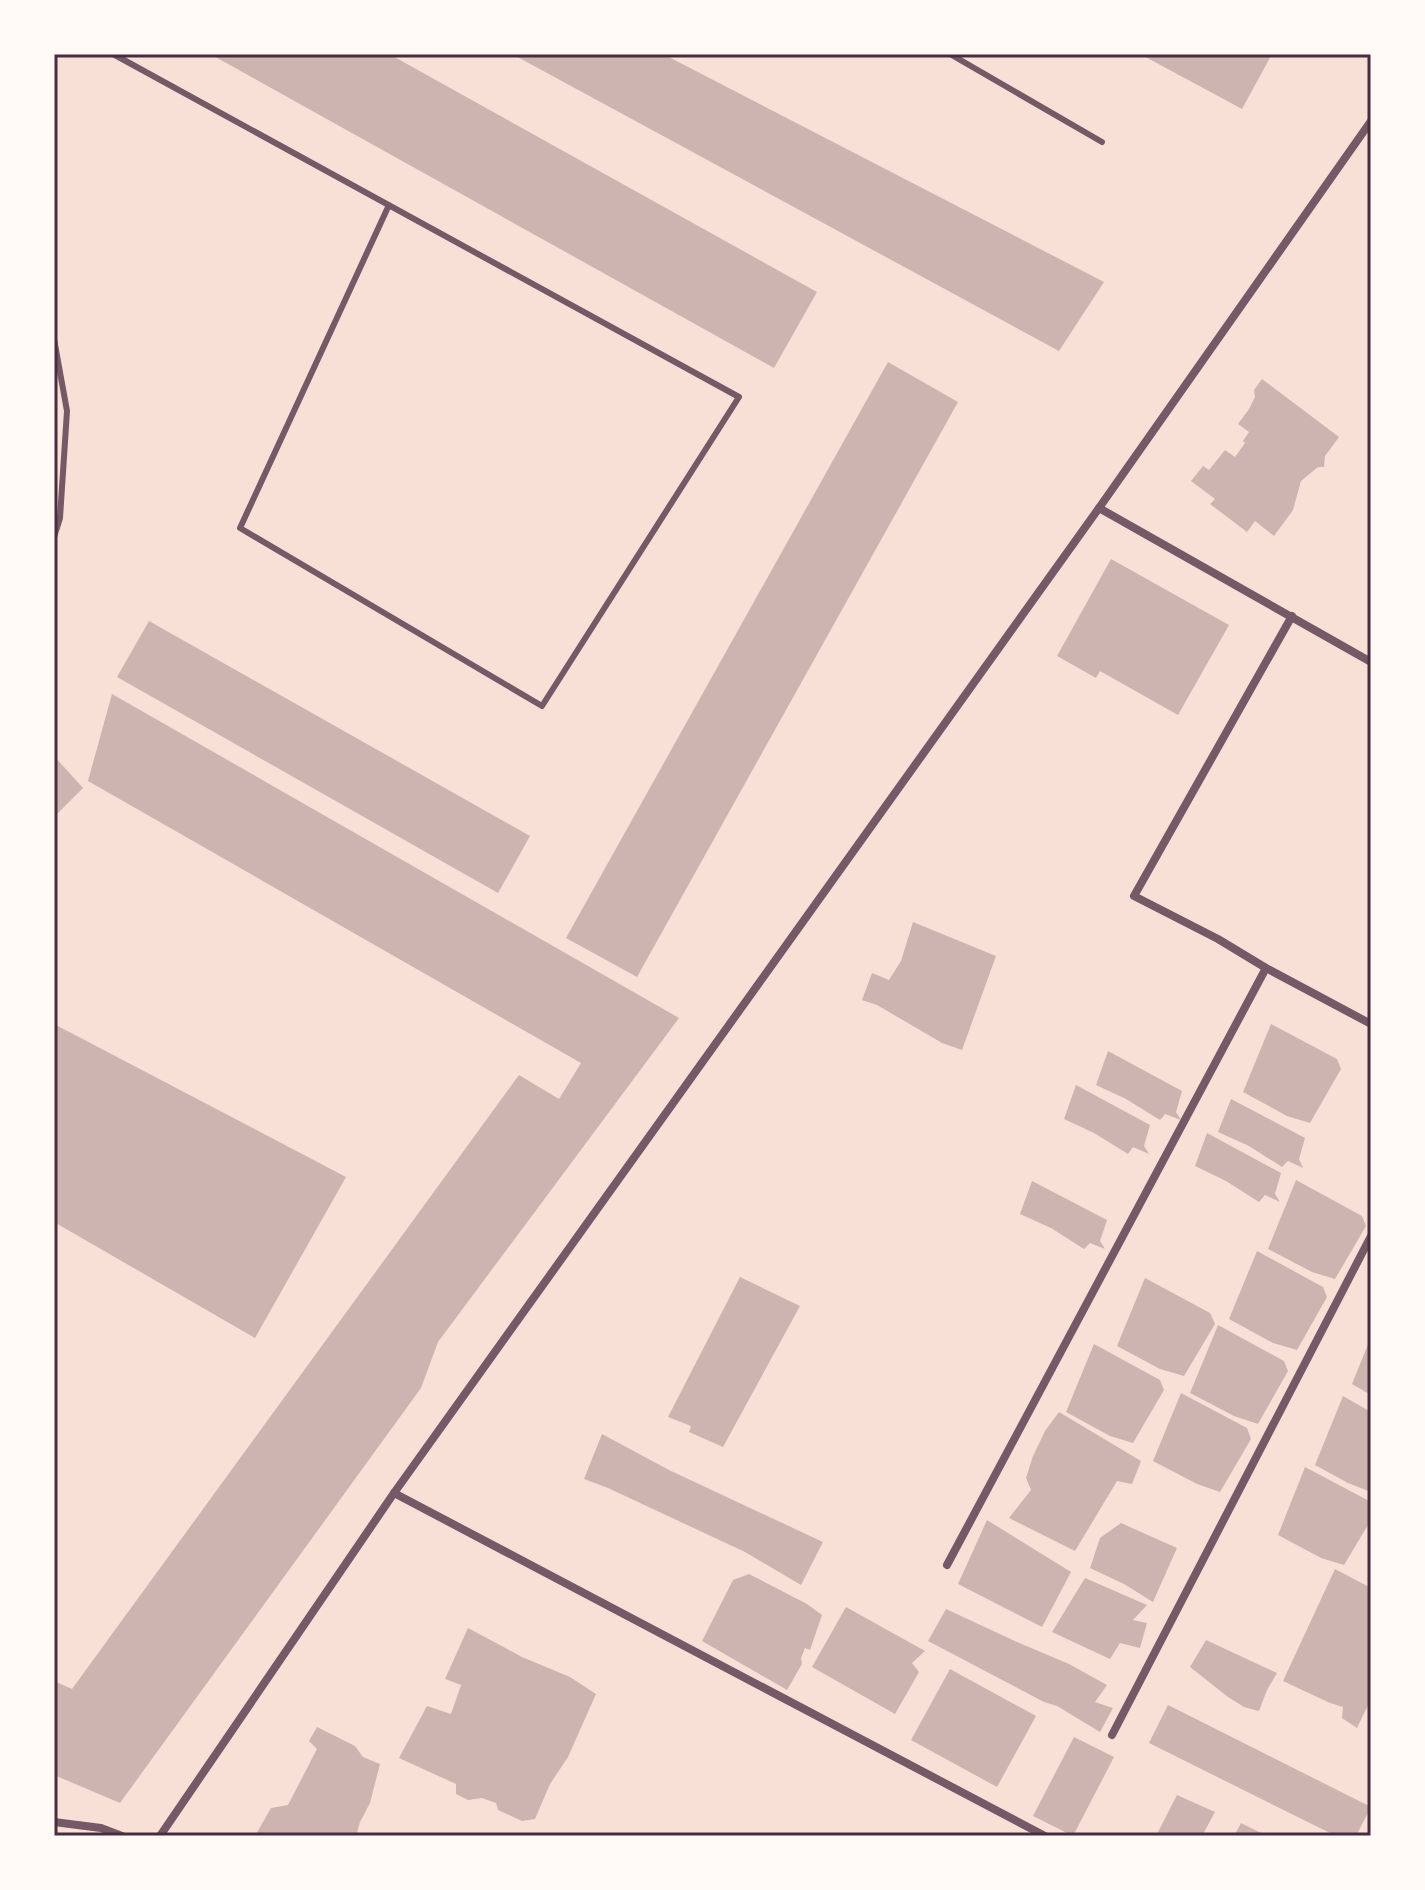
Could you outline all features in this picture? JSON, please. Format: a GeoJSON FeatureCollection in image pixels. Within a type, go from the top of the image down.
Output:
{"type":"FeatureCollection","features":[{"type":"Feature","properties":{"kind":"street"},"geometry":{"type":"LineString","coordinates":[[160,1836],[394,1493],[1099,508],[1371,121]]}},
{"type":"Feature","properties":{"kind":"street"},"geometry":{"type":"LineString","coordinates":[[1099,508],[1371,662]]}},
{"type":"Feature","properties":{"kind":"street"},"geometry":{"type":"LineString","coordinates":[[1292,616],[1134,896],[1371,1024]]}},
{"type":"Feature","properties":{"kind":"street"},"geometry":{"type":"LineString","coordinates":[[947,1565],[1266,968]]}},
{"type":"Feature","properties":{"kind":"street"},"geometry":{"type":"LineString","coordinates":[[1112,1735],[1371,1236]]}},
{"type":"Feature","properties":{"kind":"street"},"geometry":{"type":"LineString","coordinates":[[394,1493],[1045,1836]]}},
{"type":"Feature","properties":{"kind":"street"},"geometry":{"type":"LineString","coordinates":[[54,1822],[101,1828],[122,1836]]}},
{"type":"Feature","properties":{"kind":"lane"},"geometry":{"type":"LineString","coordinates":[[113,54],[389,205],[739,397],[542,706],[240,528],[389,205]]}},
{"type":"Feature","properties":{"kind":"lane"},"geometry":{"type":"LineString","coordinates":[[950,54],[1102,142]]}},
{"type":"Feature","properties":{"kind":"lane"},"geometry":{"type":"LineString","coordinates":[[54,339],[67,411],[60,518],[54,537]]}},
{"type":"Feature","properties":{"kind":"building"},"geometry":{"type":"Polygon","coordinates":[[[210,54],[389,54],[817,292],[774,368],[210,54]]]}},
{"type":"Feature","properties":{"kind":"building"},"geometry":{"type":"Polygon","coordinates":[[[512,54],[663,54],[1104,282],[1059,351],[512,54]]]}},
{"type":"Feature","properties":{"kind":"building"},"geometry":{"type":"Polygon","coordinates":[[[1140,54],[1272,54],[1242,109],[1140,54]]]}},
{"type":"Feature","properties":{"kind":"building"},"geometry":{"type":"Polygon","coordinates":[[[888,362],[958,402],[637,977],[566,938],[888,362]]]}},
{"type":"Feature","properties":{"kind":"building"},"geometry":{"type":"Polygon","coordinates":[[[1262,379],[1339,437],[1325,456],[1324,467],[1318,467],[1301,481],[1293,510],[1274,536],[1255,521],[1247,532],[1210,504],[1215,499],[1191,481],[1203,466],[1209,470],[1225,450],[1235,457],[1245,443],[1243,441],[1249,432],[1238,424],[1249,409],[1255,397],[1254,390],[1262,379]]]}},
{"type":"Feature","properties":{"kind":"building"},"geometry":{"type":"Polygon","coordinates":[[[1111,559],[1229,625],[1178,715],[1100,671],[1096,678],[1057,656],[1111,559]]]}},
{"type":"Feature","properties":{"kind":"building"},"geometry":{"type":"Polygon","coordinates":[[[149,621],[530,836],[498,893],[117,677],[149,621]]]}},
{"type":"Feature","properties":{"kind":"building"},"geometry":{"type":"Polygon","coordinates":[[[112,694],[679,1018],[438,1342],[421,1388],[120,1803],[54,1775],[54,1681],[72,1689],[519,1075],[559,1099],[581,1063],[88,781],[112,694]]]}},
{"type":"Feature","properties":{"kind":"building"},"geometry":{"type":"Polygon","coordinates":[[[54,756],[83,788],[54,817],[54,756]]]}},
{"type":"Feature","properties":{"kind":"building"},"geometry":{"type":"Polygon","coordinates":[[[913,922],[996,956],[962,1050],[942,1043],[877,1005],[862,1000],[872,973],[889,980],[901,961],[913,922]]]}},
{"type":"Feature","properties":{"kind":"building"},"geometry":{"type":"Polygon","coordinates":[[[54,1024],[346,1177],[255,1338],[54,1222],[54,1024]]]}},
{"type":"Feature","properties":{"kind":"building"},"geometry":{"type":"Polygon","coordinates":[[[1271,1024],[1337,1059],[1341,1069],[1310,1123],[1287,1116],[1243,1092],[1271,1024]]]}},
{"type":"Feature","properties":{"kind":"building"},"geometry":{"type":"Polygon","coordinates":[[[1108,1051],[1182,1091],[1176,1112],[1181,1120],[1165,1114],[1160,1120],[1096,1085],[1108,1051]]]}},
{"type":"Feature","properties":{"kind":"building"},"geometry":{"type":"Polygon","coordinates":[[[1076,1085],[1150,1125],[1144,1146],[1149,1154],[1133,1147],[1128,1154],[1064,1119],[1076,1085]]]}},
{"type":"Feature","properties":{"kind":"building"},"geometry":{"type":"Polygon","coordinates":[[[1231,1099],[1305,1138],[1299,1159],[1303,1168],[1288,1161],[1282,1167],[1249,1146],[1218,1132],[1231,1099]]]}},
{"type":"Feature","properties":{"kind":"building"},"geometry":{"type":"Polygon","coordinates":[[[1207,1133],[1281,1173],[1275,1194],[1280,1202],[1265,1195],[1259,1202],[1195,1166],[1207,1133]]]}},
{"type":"Feature","properties":{"kind":"building"},"geometry":{"type":"Polygon","coordinates":[[[1296,1180],[1362,1216],[1366,1226],[1335,1279],[1312,1272],[1268,1249],[1296,1180]]]}},
{"type":"Feature","properties":{"kind":"building"},"geometry":{"type":"Polygon","coordinates":[[[1032,1181],[1107,1220],[1100,1241],[1105,1249],[1090,1243],[1084,1249],[1051,1228],[1020,1214],[1032,1181]]]}},
{"type":"Feature","properties":{"kind":"building"},"geometry":{"type":"Polygon","coordinates":[[[1257,1251],[1323,1287],[1327,1297],[1297,1350],[1273,1343],[1229,1319],[1257,1251]]]}},
{"type":"Feature","properties":{"kind":"building"},"geometry":{"type":"Polygon","coordinates":[[[740,1277],[800,1306],[723,1447],[689,1432],[691,1426],[668,1417],[740,1277]]]}},
{"type":"Feature","properties":{"kind":"building"},"geometry":{"type":"Polygon","coordinates":[[[1145,1278],[1210,1313],[1215,1324],[1184,1376],[1160,1369],[1117,1346],[1145,1278]]]}},
{"type":"Feature","properties":{"kind":"building"},"geometry":{"type":"Polygon","coordinates":[[[1218,1325],[1284,1361],[1288,1371],[1258,1424],[1234,1416],[1190,1393],[1218,1325]]]}},
{"type":"Feature","properties":{"kind":"building"},"geometry":{"type":"Polygon","coordinates":[[[1371,1337],[1371,1395],[1352,1384],[1371,1337]]]}},
{"type":"Feature","properties":{"kind":"building"},"geometry":{"type":"Polygon","coordinates":[[[1094,1344],[1160,1380],[1164,1390],[1133,1443],[1110,1436],[1066,1412],[1094,1344]]]}},
{"type":"Feature","properties":{"kind":"building"},"geometry":{"type":"Polygon","coordinates":[[[1181,1393],[1247,1428],[1251,1439],[1220,1492],[1153,1461],[1181,1393]]]}},
{"type":"Feature","properties":{"kind":"building"},"geometry":{"type":"Polygon","coordinates":[[[1343,1396],[1371,1412],[1371,1492],[1315,1465],[1343,1396]]]}},
{"type":"Feature","properties":{"kind":"building"},"geometry":{"type":"Polygon","coordinates":[[[1059,1412],[1141,1461],[1132,1484],[1117,1481],[1075,1551],[1009,1518],[1031,1490],[1026,1478],[1033,1456],[1059,1412]]]}},
{"type":"Feature","properties":{"kind":"building"},"geometry":{"type":"Polygon","coordinates":[[[602,1434],[669,1470],[823,1542],[801,1585],[745,1552],[584,1479],[602,1434]]]}},
{"type":"Feature","properties":{"kind":"building"},"geometry":{"type":"Polygon","coordinates":[[[1305,1467],[1371,1502],[1371,1520],[1344,1565],[1321,1558],[1278,1535],[1305,1467]]]}},
{"type":"Feature","properties":{"kind":"building"},"geometry":{"type":"Polygon","coordinates":[[[987,1520],[1071,1572],[1042,1627],[958,1584],[987,1520]]]}},
{"type":"Feature","properties":{"kind":"building"},"geometry":{"type":"Polygon","coordinates":[[[1121,1523],[1177,1548],[1153,1602],[1090,1568],[1100,1538],[1121,1523]]]}},
{"type":"Feature","properties":{"kind":"building"},"geometry":{"type":"Polygon","coordinates":[[[1335,1569],[1371,1588],[1371,1699],[1357,1728],[1342,1718],[1343,1707],[1283,1681],[1335,1569]]]}},
{"type":"Feature","properties":{"kind":"building"},"geometry":{"type":"Polygon","coordinates":[[[749,1574],[822,1615],[810,1650],[805,1648],[802,1664],[787,1690],[702,1641],[733,1580],[749,1574]]]}},
{"type":"Feature","properties":{"kind":"building"},"geometry":{"type":"Polygon","coordinates":[[[1085,1578],[1147,1605],[1133,1620],[1147,1623],[1140,1648],[1120,1643],[1110,1659],[1052,1632],[1085,1578]]]}},
{"type":"Feature","properties":{"kind":"building"},"geometry":{"type":"Polygon","coordinates":[[[846,1607],[925,1651],[912,1663],[919,1672],[895,1714],[812,1667],[846,1607]]]}},
{"type":"Feature","properties":{"kind":"building"},"geometry":{"type":"Polygon","coordinates":[[[946,1609],[1069,1664],[1107,1685],[1095,1702],[1113,1708],[1100,1732],[1057,1706],[928,1641],[946,1609]]]}},
{"type":"Feature","properties":{"kind":"building"},"geometry":{"type":"Polygon","coordinates":[[[468,1628],[522,1657],[570,1677],[596,1694],[568,1757],[550,1784],[535,1819],[522,1821],[498,1810],[496,1803],[482,1798],[468,1800],[456,1794],[456,1784],[399,1758],[427,1706],[451,1714],[461,1685],[445,1679],[468,1628]]]}},
{"type":"Feature","properties":{"kind":"building"},"geometry":{"type":"Polygon","coordinates":[[[1206,1640],[1277,1673],[1259,1711],[1244,1707],[1228,1697],[1190,1667],[1206,1640]]]}},
{"type":"Feature","properties":{"kind":"building"},"geometry":{"type":"Polygon","coordinates":[[[950,1669],[1036,1716],[997,1787],[911,1740],[950,1669]]]}},
{"type":"Feature","properties":{"kind":"building"},"geometry":{"type":"Polygon","coordinates":[[[1168,1705],[1371,1807],[1356,1836],[1336,1836],[1149,1743],[1168,1705]]]}},
{"type":"Feature","properties":{"kind":"building"},"geometry":{"type":"Polygon","coordinates":[[[317,1727],[355,1746],[363,1757],[380,1764],[370,1803],[356,1836],[255,1836],[271,1808],[288,1805],[317,1749],[309,1741],[317,1727]]]}},
{"type":"Feature","properties":{"kind":"building"},"geometry":{"type":"Polygon","coordinates":[[[1074,1737],[1114,1757],[1073,1836],[1033,1816],[1074,1737]]]}},
{"type":"Feature","properties":{"kind":"building"},"geometry":{"type":"Polygon","coordinates":[[[1177,1795],[1215,1812],[1202,1836],[1156,1836],[1177,1795]]]}},
{"type":"Feature","properties":{"kind":"building"},"geometry":{"type":"Polygon","coordinates":[[[1241,1823],[1267,1836],[1234,1836],[1241,1823]]]}}]}
